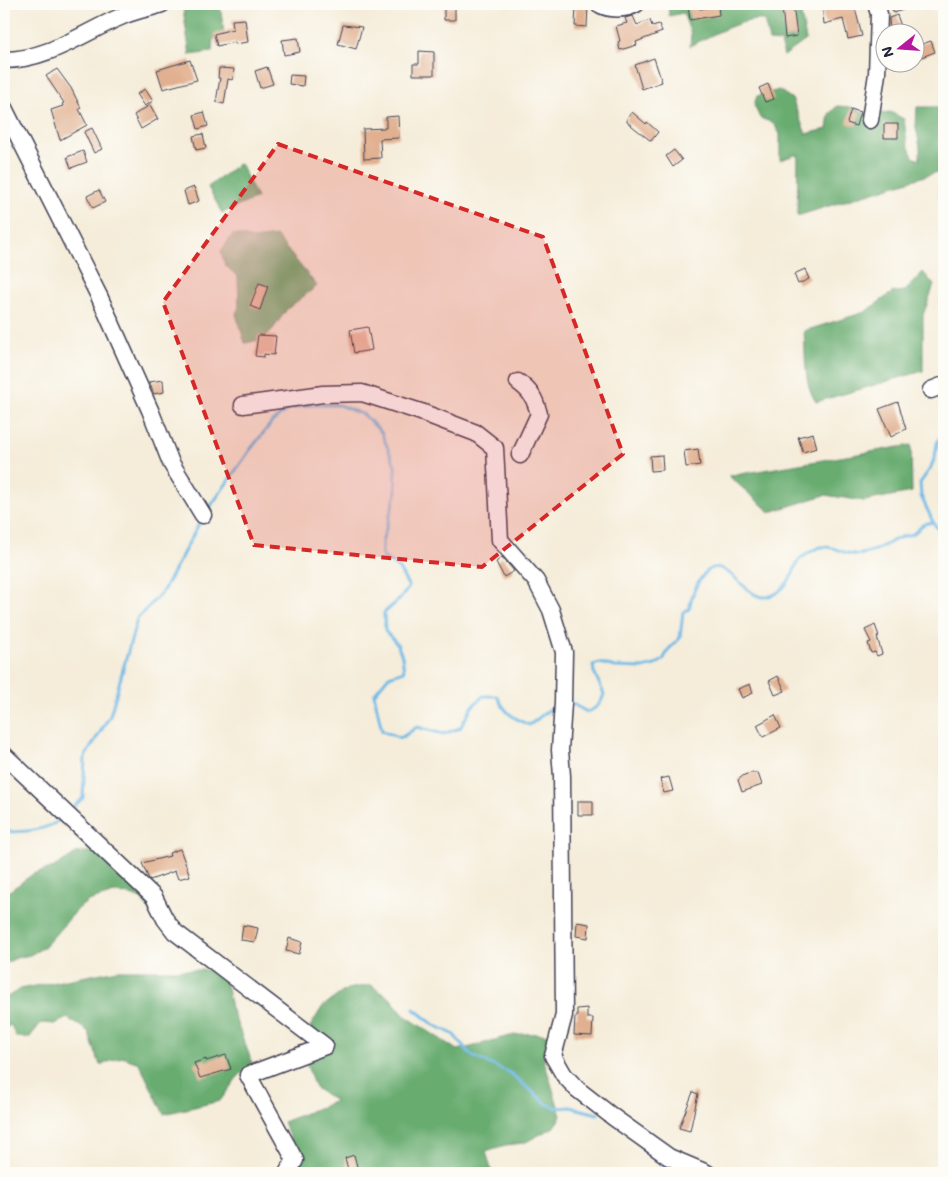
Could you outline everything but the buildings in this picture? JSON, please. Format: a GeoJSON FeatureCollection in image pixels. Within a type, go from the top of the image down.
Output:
{"type":"FeatureCollection","features":[{"type":"Feature","properties":{"kind":"street"},"geometry":{"type":"LineString","coordinates":[[4,60],[17,60],[38,56],[126,14],[162,4]]}},
{"type":"Feature","properties":{"kind":"street"},"geometry":{"type":"LineString","coordinates":[[599,4],[612,9],[636,4]]}},
{"type":"Feature","properties":{"kind":"street"},"geometry":{"type":"LineString","coordinates":[[870,120],[877,74],[879,14],[876,4]]}},
{"type":"Feature","properties":{"kind":"street"},"geometry":{"type":"LineString","coordinates":[[4,108],[99,296],[150,410],[171,463],[203,515]]}},
{"type":"Feature","properties":{"kind":"street"},"geometry":{"type":"LineString","coordinates":[[518,382],[529,390],[535,399],[540,414],[520,455]]}},
{"type":"Feature","properties":{"kind":"street"},"geometry":{"type":"LineString","coordinates":[[243,405],[323,394],[362,393],[421,412],[476,433],[495,448],[500,540],[536,581],[551,610],[564,652],[560,750],[562,776],[564,1015],[553,1056],[564,1075],[577,1089],[612,1117],[669,1157],[707,1173]]}},
{"type":"Feature","properties":{"kind":"street"},"geometry":{"type":"LineString","coordinates":[[4,755],[154,897],[165,920],[175,932],[325,1046],[248,1076],[295,1160],[287,1173]]}},
{"type":"Feature","properties":{"kind":"highlighted area"},"geometry":{"type":"Polygon","coordinates":[[[278,144],[543,237],[623,454],[482,567],[254,545],[163,302],[278,144]]]}},
{"type":"Feature","properties":{"kind":"green space"},"geometry":{"type":"Polygon","coordinates":[[[220,4],[224,34],[213,39],[212,52],[190,55],[183,9],[220,4]]]}},
{"type":"Feature","properties":{"kind":"green space"},"geometry":{"type":"Polygon","coordinates":[[[668,4],[799,4],[806,40],[784,56],[781,42],[769,41],[764,20],[755,20],[726,29],[690,46],[691,34],[683,13],[669,16],[668,4]]]}},
{"type":"Feature","properties":{"kind":"green space"},"geometry":{"type":"Polygon","coordinates":[[[779,90],[792,99],[806,134],[827,129],[829,114],[837,106],[850,107],[868,115],[890,112],[904,119],[907,143],[913,157],[920,160],[920,147],[916,127],[917,107],[944,107],[944,170],[797,216],[798,154],[780,160],[780,134],[773,123],[760,118],[754,105],[757,96],[779,90]]]}},
{"type":"Feature","properties":{"kind":"green space"},"geometry":{"type":"Polygon","coordinates":[[[240,163],[257,198],[222,213],[208,187],[240,163]]]}},
{"type":"Feature","properties":{"kind":"green space"},"geometry":{"type":"Polygon","coordinates":[[[233,234],[254,239],[276,236],[317,286],[287,309],[273,329],[263,339],[245,343],[236,314],[239,307],[238,277],[225,265],[221,251],[233,234]]]}},
{"type":"Feature","properties":{"kind":"green space"},"geometry":{"type":"Polygon","coordinates":[[[923,272],[934,285],[923,315],[923,371],[816,402],[807,377],[804,331],[865,312],[893,292],[905,291],[923,272]]]}},
{"type":"Feature","properties":{"kind":"green space"},"geometry":{"type":"Polygon","coordinates":[[[911,445],[912,492],[864,501],[825,495],[770,512],[729,476],[911,445]]]}},
{"type":"Feature","properties":{"kind":"green space"},"geometry":{"type":"Polygon","coordinates":[[[94,851],[165,919],[151,912],[141,899],[128,894],[114,893],[88,901],[78,909],[44,947],[30,955],[16,958],[4,964],[4,895],[33,874],[54,867],[76,853],[94,851]]]}},
{"type":"Feature","properties":{"kind":"green space"},"geometry":{"type":"Polygon","coordinates":[[[118,970],[223,970],[231,1008],[252,1062],[236,1079],[220,1101],[164,1114],[139,1063],[122,1057],[100,1065],[88,1031],[67,1018],[55,1024],[41,1023],[29,1038],[16,1037],[11,1025],[4,1028],[4,999],[20,989],[118,970]]]}},
{"type":"Feature","properties":{"kind":"green space"},"geometry":{"type":"Polygon","coordinates":[[[371,985],[391,999],[404,1015],[457,1050],[523,1034],[549,1035],[543,1057],[561,1116],[554,1127],[524,1143],[505,1145],[486,1151],[492,1173],[329,1173],[320,1170],[305,1173],[283,1122],[336,1101],[315,1088],[304,1057],[308,1030],[323,1006],[347,989],[371,985]]]}},
{"type":"Feature","properties":{"kind":"waterway"},"geometry":{"type":"LineString","coordinates":[[208,510],[272,422],[288,409],[310,405],[339,405],[364,415],[381,432],[395,465],[396,494],[382,542],[382,556],[399,569],[409,587],[400,599],[384,613],[385,631],[397,644],[402,656],[404,671],[389,676],[374,694],[382,731],[401,738],[417,727],[443,734],[460,728],[472,707],[483,696],[497,696],[503,707],[510,714],[529,725],[558,705]]}},
{"type":"Feature","properties":{"kind":"waterway"},"geometry":{"type":"LineString","coordinates":[[933,522],[921,496],[920,483],[930,469],[935,457],[937,443],[944,429]]}},
{"type":"Feature","properties":{"kind":"waterway"},"geometry":{"type":"LineString","coordinates":[[70,810],[83,798],[85,757],[110,716],[137,619],[163,591],[201,520]]}},
{"type":"Feature","properties":{"kind":"waterway"},"geometry":{"type":"LineString","coordinates":[[569,702],[587,712],[600,703],[604,694],[594,672],[593,665],[600,663],[615,667],[643,668],[655,665],[663,660],[669,649],[680,638],[683,612],[689,609],[696,586],[704,574],[712,568],[727,571],[756,595],[764,597],[777,593],[790,579],[799,560],[821,547],[846,553],[867,553],[899,538],[913,534],[923,525],[933,522],[944,537]]}},
{"type":"Feature","properties":{"kind":"waterway"},"geometry":{"type":"LineString","coordinates":[[4,832],[43,828],[62,818]]}},
{"type":"Feature","properties":{"kind":"waterway"},"geometry":{"type":"LineString","coordinates":[[414,1009],[434,1025],[453,1034],[472,1056],[510,1073],[547,1104],[558,1108],[570,1107],[598,1114]]}},
{"type":"Feature","properties":{"kind":"waterway"},"geometry":{"type":"LineString","coordinates":[[637,1142],[654,1160],[675,1173]]}}]}
